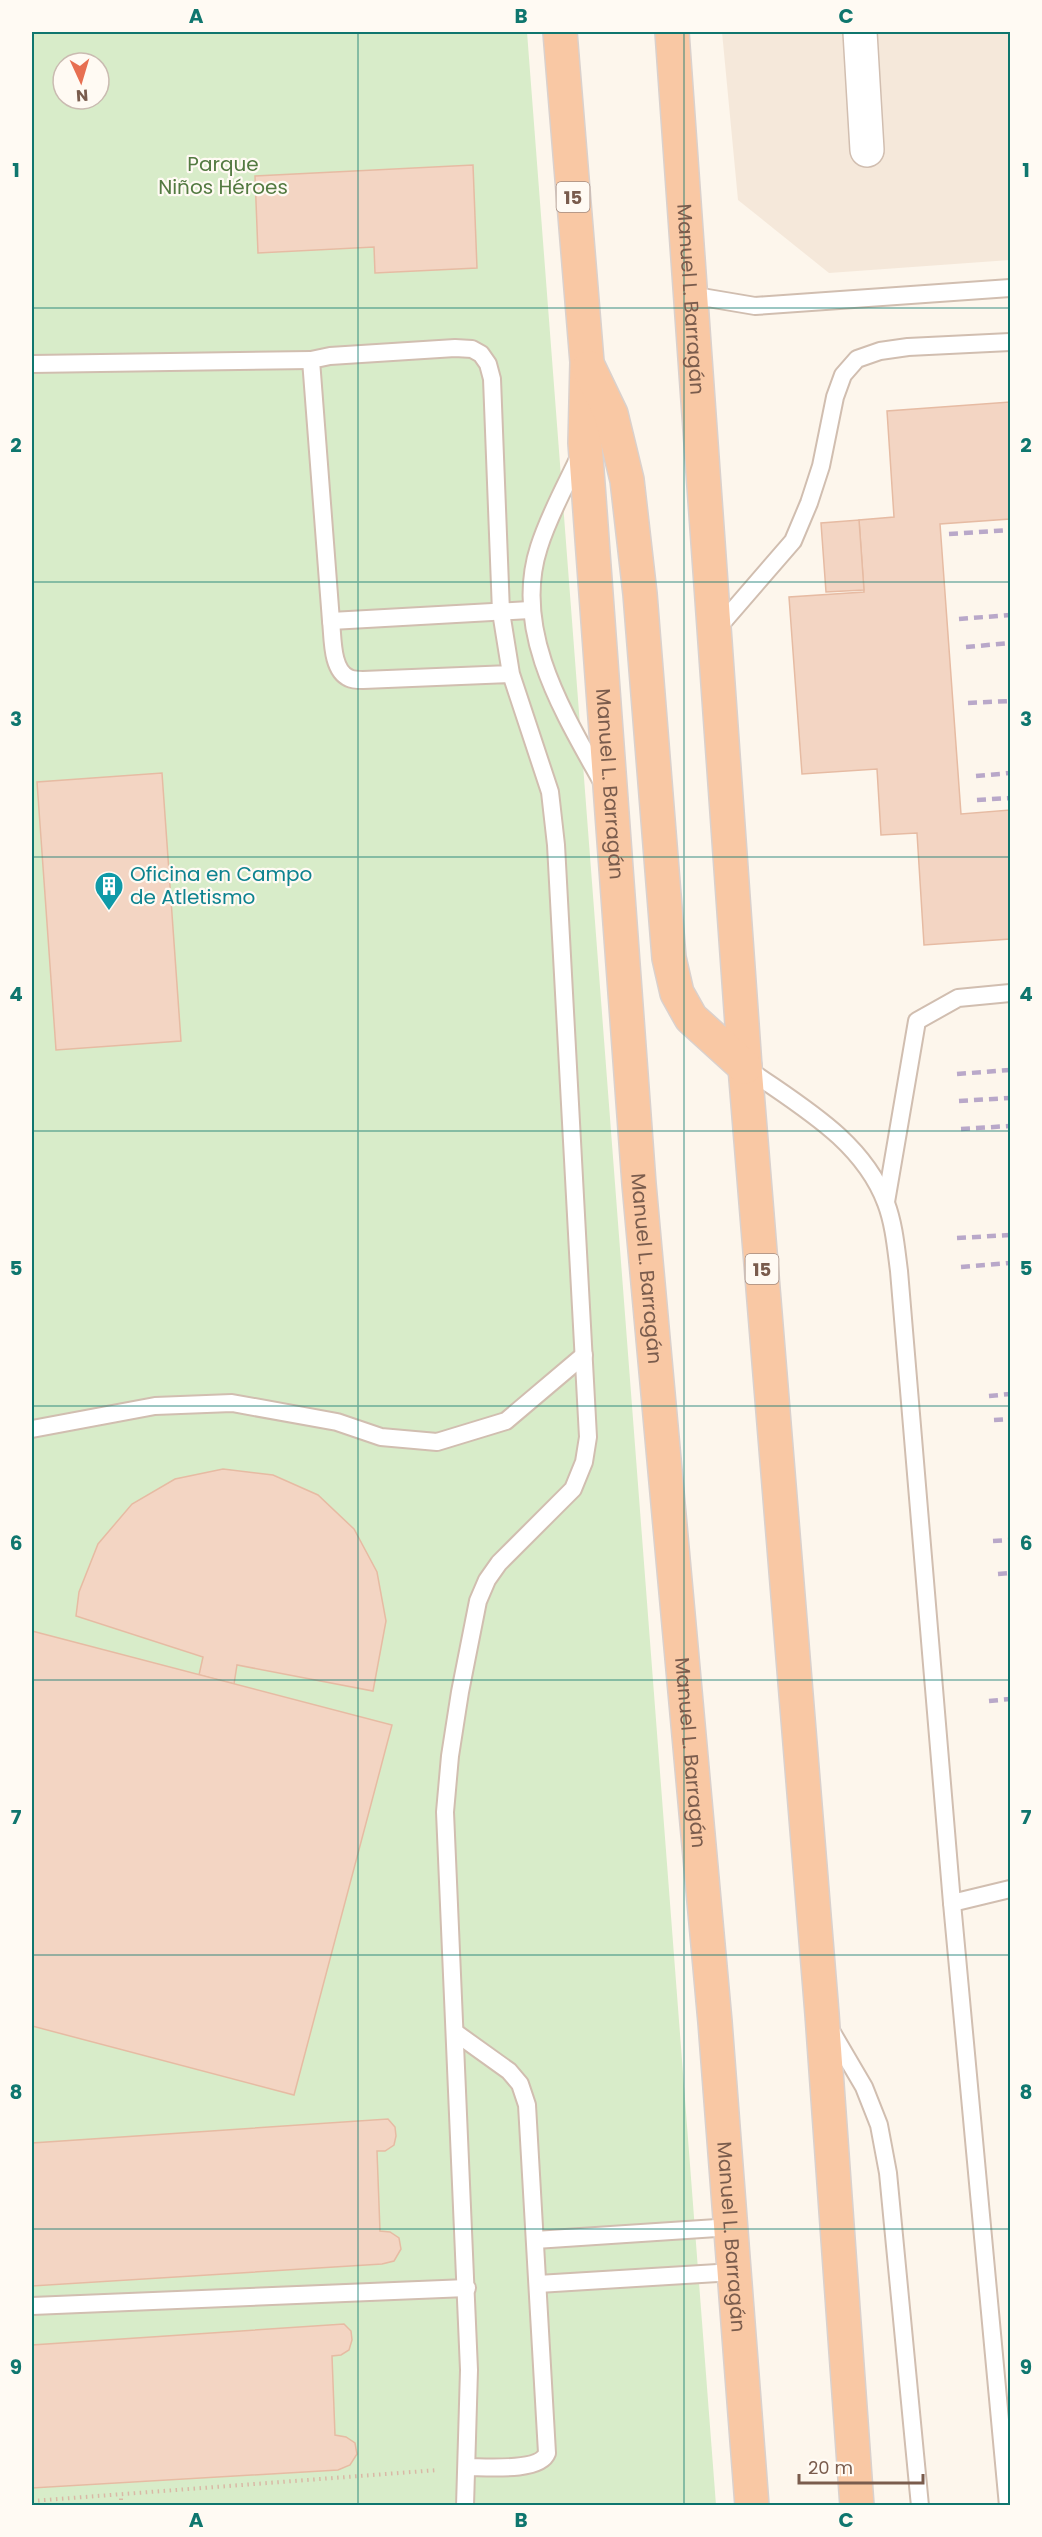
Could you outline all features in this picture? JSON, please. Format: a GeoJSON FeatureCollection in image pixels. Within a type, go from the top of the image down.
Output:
{"type":"FeatureCollection","features":[{"type":"Feature","properties":{"kind":"highway","name":"Manuel L. Barragán"},"geometry":{"type":"LineString","coordinates":[[560,32],[587,362],[585,443],[639,1184],[732,2227],[752,2505]]}},
{"type":"Feature","properties":{"kind":"highway","name":"Manuel L. Barragán"},"geometry":{"type":"LineString","coordinates":[[672,32],[746,1067],[822,2014],[857,2505]]}},
{"type":"Feature","properties":{"kind":"highway"},"geometry":{"type":"LineString","coordinates":[[587,362],[611,414],[627,480],[640,606],[669,958],[677,993],[691,1018],[746,1067]]}},
{"type":"Feature","properties":{"kind":"street"},"geometry":{"type":"LineString","coordinates":[[860,32],[867,150]]}},
{"type":"Feature","properties":{"kind":"lane"},"geometry":{"type":"LineString","coordinates":[[690,295],[755,306],[1011,288]]}},
{"type":"Feature","properties":{"kind":"lane"},"geometry":{"type":"LineString","coordinates":[[716,630],[793,541],[809,503],[820,466],[835,397],[843,375],[857,359],[889,350],[1011,342]]}},
{"type":"Feature","properties":{"kind":"lane"},"geometry":{"type":"LineString","coordinates":[[32,364],[310,360],[330,356],[455,348],[472,349],[481,354],[488,364],[492,379],[501,612],[511,674],[550,792],[556,845],[588,1437],[584,1462],[573,1489],[499,1563],[487,1580],[478,1601],[450,1756],[445,1812],[469,2370],[465,2505]]}},
{"type":"Feature","properties":{"kind":"lane"},"geometry":{"type":"LineString","coordinates":[[310,360],[331,621],[336,661],[341,672],[349,678],[363,680],[511,674]]}},
{"type":"Feature","properties":{"kind":"lane"},"geometry":{"type":"LineString","coordinates":[[585,443],[538,548],[530,610],[538,644],[551,681],[574,731],[612,798]]}},
{"type":"Feature","properties":{"kind":"lane"},"geometry":{"type":"LineString","coordinates":[[331,621],[530,610]]}},
{"type":"Feature","properties":{"kind":"lane"},"geometry":{"type":"LineString","coordinates":[[886,1202],[917,1021],[958,998],[1011,993]]}},
{"type":"Feature","properties":{"kind":"lane"},"geometry":{"type":"LineString","coordinates":[[746,1067],[837,1133],[871,1175],[886,1202],[894,1232],[952,1904],[1008,2505]]}},
{"type":"Feature","properties":{"kind":"lane"},"geometry":{"type":"LineString","coordinates":[[32,1429],[155,1406],[232,1403],[338,1422],[381,1437],[437,1443],[506,1421],[584,1355]]}},
{"type":"Feature","properties":{"kind":"lane"},"geometry":{"type":"LineString","coordinates":[[952,1904],[1011,1889]]}},
{"type":"Feature","properties":{"kind":"lane"},"geometry":{"type":"LineString","coordinates":[[822,2014],[864,2087],[879,2125],[889,2184],[920,2505]]}},
{"type":"Feature","properties":{"kind":"lane"},"geometry":{"type":"LineString","coordinates":[[456,2033],[509,2071],[520,2084],[527,2105],[530,2123],[547,2453],[545,2458],[534,2465],[467,2467]]}},
{"type":"Feature","properties":{"kind":"lane"},"geometry":{"type":"LineString","coordinates":[[535,2240],[732,2227]]}},
{"type":"Feature","properties":{"kind":"lane"},"geometry":{"type":"LineString","coordinates":[[538,2284],[734,2272]]}},
{"type":"Feature","properties":{"kind":"lane"},"geometry":{"type":"LineString","coordinates":[[32,2306],[466,2288]]}},
{"type":"Feature","properties":{"kind":"path"},"geometry":{"type":"LineString","coordinates":[[32,2500],[467,2467]]}},
{"type":"Feature","properties":{"kind":"path"},"geometry":{"type":"LineString","coordinates":[[121,2494],[121,2505]]}},
{"type":"Feature","properties":{"kind":"shaded area"},"geometry":{"type":"Polygon","coordinates":[[[722,32],[1010,32],[1010,260],[829,273],[738,200],[722,32]]]}},
{"type":"Feature","properties":{"kind":"green space","name":"Parque Niños Héroes"},"geometry":{"type":"Polygon","coordinates":[[[32,32],[527,32],[716,2505],[32,2506],[32,32]]]}},
{"type":"Feature","properties":{"kind":"building"},"geometry":{"type":"Polygon","coordinates":[[[473,165],[477,268],[375,273],[374,247],[258,253],[255,176],[473,165]]]}},
{"type":"Feature","properties":{"kind":"building"},"geometry":{"type":"Polygon","coordinates":[[[1010,402],[1010,519],[940,524],[961,814],[1010,810],[1010,939],[924,945],[917,833],[881,835],[877,769],[802,774],[789,597],[864,592],[859,520],[894,517],[887,411],[1010,402]]]}},
{"type":"Feature","properties":{"kind":"building"},"geometry":{"type":"Polygon","coordinates":[[[859,520],[864,590],[826,592],[821,523],[859,520]]]}},
{"type":"Feature","properties":{"kind":"building","name":"Oficina en Campo de Atletismo"},"geometry":{"type":"Polygon","coordinates":[[[162,773],[181,1041],[56,1050],[37,782],[162,773]]]}},
{"type":"Feature","properties":{"kind":"building"},"geometry":{"type":"Polygon","coordinates":[[[223,1469],[273,1475],[318,1495],[354,1529],[377,1572],[386,1621],[373,1691],[237,1665],[234,1684],[199,1675],[203,1657],[76,1616],[79,1592],[98,1544],[132,1504],[175,1479],[223,1469]]]}},
{"type":"Feature","properties":{"kind":"building"},"geometry":{"type":"Polygon","coordinates":[[[32,1631],[392,1725],[294,2095],[32,2026],[32,1631]]]}},
{"type":"Feature","properties":{"kind":"building"},"geometry":{"type":"Polygon","coordinates":[[[388,2119],[395,2127],[396,2136],[394,2145],[385,2151],[377,2151],[380,2231],[390,2232],[399,2238],[401,2249],[394,2261],[382,2264],[32,2286],[32,2143],[388,2119]]]}},
{"type":"Feature","properties":{"kind":"building"},"geometry":{"type":"Polygon","coordinates":[[[344,2324],[351,2331],[352,2340],[349,2350],[341,2355],[332,2356],[335,2435],[346,2437],[355,2443],[357,2454],[350,2465],[338,2470],[32,2488],[32,2345],[344,2324]]]}},
{"type":"Feature","properties":{"kind":"railway"},"geometry":{"type":"LineString","coordinates":[[949,534],[1010,530]]}},
{"type":"Feature","properties":{"kind":"railway"},"geometry":{"type":"LineString","coordinates":[[959,619],[1010,615]]}},
{"type":"Feature","properties":{"kind":"railway"},"geometry":{"type":"LineString","coordinates":[[966,647],[1010,643]]}},
{"type":"Feature","properties":{"kind":"railway"},"geometry":{"type":"LineString","coordinates":[[968,703],[1010,701]]}},
{"type":"Feature","properties":{"kind":"railway"},"geometry":{"type":"LineString","coordinates":[[976,776],[1010,773]]}},
{"type":"Feature","properties":{"kind":"railway"},"geometry":{"type":"LineString","coordinates":[[977,800],[1010,798]]}},
{"type":"Feature","properties":{"kind":"railway"},"geometry":{"type":"LineString","coordinates":[[957,1074],[1010,1070]]}},
{"type":"Feature","properties":{"kind":"railway"},"geometry":{"type":"LineString","coordinates":[[959,1101],[1010,1098]]}},
{"type":"Feature","properties":{"kind":"railway"},"geometry":{"type":"LineString","coordinates":[[961,1129],[1010,1126]]}},
{"type":"Feature","properties":{"kind":"railway"},"geometry":{"type":"LineString","coordinates":[[957,1238],[1010,1235]]}},
{"type":"Feature","properties":{"kind":"railway"},"geometry":{"type":"LineString","coordinates":[[961,1267],[1010,1263]]}},
{"type":"Feature","properties":{"kind":"railway"},"geometry":{"type":"LineString","coordinates":[[989,1396],[1010,1394]]}},
{"type":"Feature","properties":{"kind":"railway"},"geometry":{"type":"LineString","coordinates":[[994,1420],[1010,1419]]}},
{"type":"Feature","properties":{"kind":"railway"},"geometry":{"type":"LineString","coordinates":[[993,1541],[1010,1540]]}},
{"type":"Feature","properties":{"kind":"railway"},"geometry":{"type":"LineString","coordinates":[[998,1574],[1010,1573]]}},
{"type":"Feature","properties":{"kind":"railway"},"geometry":{"type":"LineString","coordinates":[[989,1701],[1010,1699]]}},
{"type":"Feature","properties":{"kind":"place","name":"Oficina en Campo de Atletismo"},"geometry":{"type":"Point","coordinates":[109,912]}}]}
